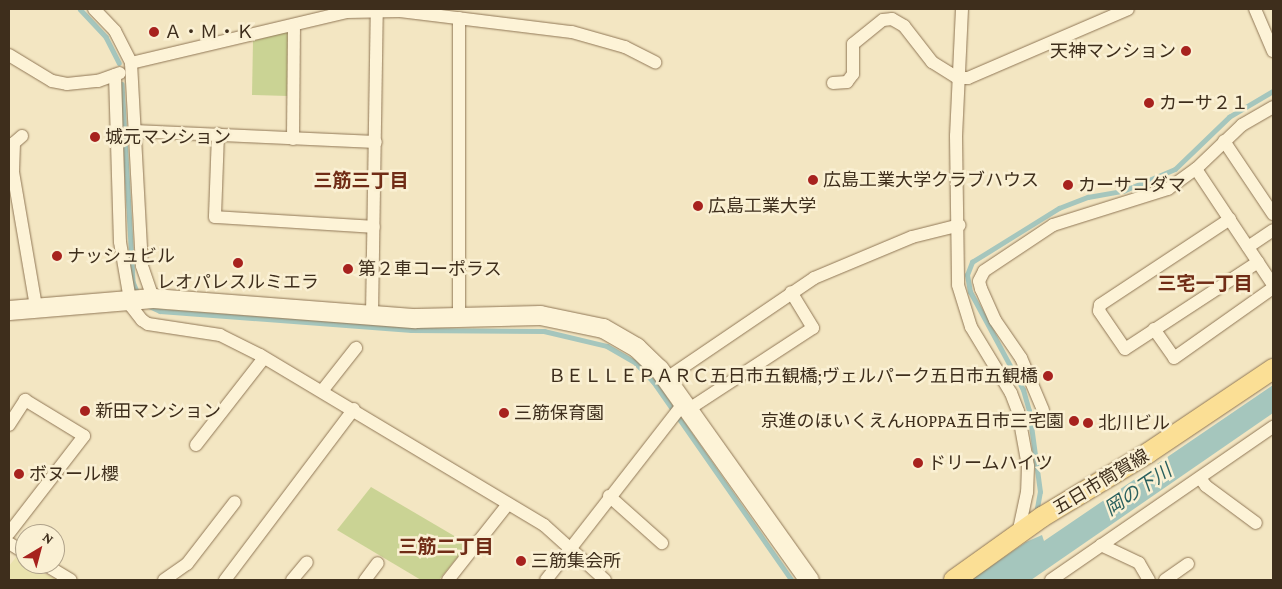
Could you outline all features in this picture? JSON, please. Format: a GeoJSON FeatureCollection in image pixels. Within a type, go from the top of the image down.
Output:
{"type":"FeatureCollection","features":[{"type":"Feature","properties":{"kind":"main road","name":"五日市筒賀線"},"geometry":{"type":"LineString","coordinates":[[954,580],[1042,518],[1148,453],[1273,368]]}},
{"type":"Feature","properties":{"kind":"street"},"geometry":{"type":"LineString","coordinates":[[94,9],[115,31],[132,66],[142,266],[151,298]]}},
{"type":"Feature","properties":{"kind":"street"},"geometry":{"type":"LineString","coordinates":[[962,9],[956,136],[960,225],[969,283],[971,327],[1011,393],[1018,411],[1028,466],[1021,532]]}},
{"type":"Feature","properties":{"kind":"street"},"geometry":{"type":"LineString","coordinates":[[834,83],[842,84],[853,74],[853,44],[860,36],[883,20],[892,19],[904,26],[932,62],[958,78],[968,78],[1128,9]]}},
{"type":"Feature","properties":{"kind":"street"},"geometry":{"type":"LineString","coordinates":[[1255,9],[1273,51]]}},
{"type":"Feature","properties":{"kind":"street"},"geometry":{"type":"LineString","coordinates":[[372,315],[377,11]]}},
{"type":"Feature","properties":{"kind":"street"},"geometry":{"type":"LineString","coordinates":[[9,55],[52,81],[67,84],[115,76],[132,66],[294,27],[346,12],[377,11],[460,18],[572,32],[625,48],[655,62]]}},
{"type":"Feature","properties":{"kind":"street"},"geometry":{"type":"LineString","coordinates":[[459,317],[460,18]]}},
{"type":"Feature","properties":{"kind":"street"},"geometry":{"type":"LineString","coordinates":[[293,139],[294,27]]}},
{"type":"Feature","properties":{"kind":"street"},"geometry":{"type":"LineString","coordinates":[[115,76],[120,242],[130,297],[136,314],[148,324],[220,335],[322,390],[544,525],[604,580]]}},
{"type":"Feature","properties":{"kind":"street"},"geometry":{"type":"LineString","coordinates":[[969,283],[990,265],[1053,225],[1168,189],[1196,169],[1224,141],[1256,115],[1273,107]]}},
{"type":"Feature","properties":{"kind":"street"},"geometry":{"type":"LineString","coordinates":[[134,131],[376,142]]}},
{"type":"Feature","properties":{"kind":"street"},"geometry":{"type":"LineString","coordinates":[[218,134],[215,217],[374,227]]}},
{"type":"Feature","properties":{"kind":"street"},"geometry":{"type":"LineString","coordinates":[[22,136],[14,143],[12,172],[36,306]]}},
{"type":"Feature","properties":{"kind":"street"},"geometry":{"type":"LineString","coordinates":[[1224,141],[1273,214]]}},
{"type":"Feature","properties":{"kind":"street"},"geometry":{"type":"LineString","coordinates":[[1196,169],[1273,285]]}},
{"type":"Feature","properties":{"kind":"street"},"geometry":{"type":"LineString","coordinates":[[1230,219],[1100,305],[1099,311],[1125,348],[1258,262]]}},
{"type":"Feature","properties":{"kind":"street"},"geometry":{"type":"LineString","coordinates":[[666,378],[791,292],[856,258],[960,225]]}},
{"type":"Feature","properties":{"kind":"street"},"geometry":{"type":"LineString","coordinates":[[1248,247],[1273,230]]}},
{"type":"Feature","properties":{"kind":"street"},"geometry":{"type":"LineString","coordinates":[[969,283],[1021,358],[1043,410]]}},
{"type":"Feature","properties":{"kind":"street"},"geometry":{"type":"LineString","coordinates":[[1154,329],[1174,358],[1273,288]]}},
{"type":"Feature","properties":{"kind":"street"},"geometry":{"type":"LineString","coordinates":[[546,580],[669,420],[685,406],[813,328],[791,292]]}},
{"type":"Feature","properties":{"kind":"street"},"geometry":{"type":"LineString","coordinates":[[9,310],[130,297],[372,315],[459,317],[540,315],[589,323],[636,347],[666,378],[809,580]]}},
{"type":"Feature","properties":{"kind":"street"},"geometry":{"type":"LineString","coordinates":[[322,390],[356,348]]}},
{"type":"Feature","properties":{"kind":"street"},"geometry":{"type":"LineString","coordinates":[[196,445],[264,358]]}},
{"type":"Feature","properties":{"kind":"street"},"geometry":{"type":"LineString","coordinates":[[9,425],[25,400],[84,436],[9,533]]}},
{"type":"Feature","properties":{"kind":"street"},"geometry":{"type":"LineString","coordinates":[[225,580],[354,409]]}},
{"type":"Feature","properties":{"kind":"street"},"geometry":{"type":"LineString","coordinates":[[1051,580],[1273,427]]}},
{"type":"Feature","properties":{"kind":"street"},"geometry":{"type":"LineString","coordinates":[[1200,478],[1206,486],[1256,523]]}},
{"type":"Feature","properties":{"kind":"street"},"geometry":{"type":"LineString","coordinates":[[609,496],[662,543]]}},
{"type":"Feature","properties":{"kind":"street"},"geometry":{"type":"LineString","coordinates":[[164,580],[187,564],[234,502]]}},
{"type":"Feature","properties":{"kind":"street"},"geometry":{"type":"LineString","coordinates":[[448,580],[508,504]]}},
{"type":"Feature","properties":{"kind":"street"},"geometry":{"type":"LineString","coordinates":[[1101,546],[1139,563],[1148,580]]}},
{"type":"Feature","properties":{"kind":"street"},"geometry":{"type":"LineString","coordinates":[[292,580],[307,562]]}},
{"type":"Feature","properties":{"kind":"street"},"geometry":{"type":"LineString","coordinates":[[365,580],[378,563]]}},
{"type":"Feature","properties":{"kind":"street"},"geometry":{"type":"LineString","coordinates":[[1166,580],[1188,564]]}},
{"type":"Feature","properties":{"kind":"shaded area"},"geometry":{"type":"Polygon","coordinates":[[[15,558],[15,574],[46,574],[58,580],[9,580],[9,566],[15,558]]]}},
{"type":"Feature","properties":{"kind":"green space"},"geometry":{"type":"Polygon","coordinates":[[[288,31],[288,96],[252,95],[253,41],[288,31]]]}},
{"type":"Feature","properties":{"kind":"green space"},"geometry":{"type":"Polygon","coordinates":[[[371,487],[468,544],[439,580],[421,580],[337,530],[371,487]]]}},
{"type":"Feature","properties":{"kind":"water","name":"岡の下川"},"geometry":{"type":"Polygon","coordinates":[[[1273,385],[1273,413],[1031,580],[971,580],[1026,542],[1042,535],[1044,541],[1273,385]]]}},
{"type":"Feature","properties":{"kind":"waterway"},"geometry":{"type":"LineString","coordinates":[[80,9],[106,37],[119,63]]}},
{"type":"Feature","properties":{"kind":"waterway"},"geometry":{"type":"LineString","coordinates":[[122,84],[133,282],[138,294]]}},
{"type":"Feature","properties":{"kind":"waterway"},"geometry":{"type":"LineString","coordinates":[[1036,514],[1040,492],[1029,411],[1023,390],[970,292],[967,275],[972,262],[1059,208],[1088,197],[1123,191],[1175,169],[1229,117],[1273,91]]}},
{"type":"Feature","properties":{"kind":"waterway"},"geometry":{"type":"LineString","coordinates":[[147,305],[160,311],[411,330],[544,331],[607,346],[636,363],[653,381],[792,580]]}},
{"type":"Feature","properties":{"kind":"place","name":"Ａ・Ｍ・Ｋ"},"geometry":{"type":"Point","coordinates":[154,32]}},
{"type":"Feature","properties":{"kind":"place","name":"天神マンション"},"geometry":{"type":"Point","coordinates":[1186,51]}},
{"type":"Feature","properties":{"kind":"place","name":"カーサ２１"},"geometry":{"type":"Point","coordinates":[1149,103]}},
{"type":"Feature","properties":{"kind":"place","name":"城元マンション"},"geometry":{"type":"Point","coordinates":[95,137]}},
{"type":"Feature","properties":{"kind":"place","name":"広島工業大学クラブハウス"},"geometry":{"type":"Point","coordinates":[813,180]}},
{"type":"Feature","properties":{"kind":"place","name":"カーサコダマ"},"geometry":{"type":"Point","coordinates":[1068,185]}},
{"type":"Feature","properties":{"kind":"place","name":"広島工業大学"},"geometry":{"type":"Point","coordinates":[698,206]}},
{"type":"Feature","properties":{"kind":"place","name":"ナッシュビル"},"geometry":{"type":"Point","coordinates":[57,256]}},
{"type":"Feature","properties":{"kind":"place","name":"レオパレスルミエラ"},"geometry":{"type":"Point","coordinates":[238,263]}},
{"type":"Feature","properties":{"kind":"place","name":"第２車コーポラス"},"geometry":{"type":"Point","coordinates":[348,269]}},
{"type":"Feature","properties":{"kind":"place","name":"ＢＥＬＬＥＰＡＲＣ五日市五観橋;ヴェルパーク五日市五観橋"},"geometry":{"type":"Point","coordinates":[1048,376]}},
{"type":"Feature","properties":{"kind":"place","name":"新田マンション"},"geometry":{"type":"Point","coordinates":[85,411]}},
{"type":"Feature","properties":{"kind":"place","name":"三筋保育園"},"geometry":{"type":"Point","coordinates":[504,413]}},
{"type":"Feature","properties":{"kind":"place","name":"京進のほいくえんHOPPA五日市三宅園"},"geometry":{"type":"Point","coordinates":[1074,421]}},
{"type":"Feature","properties":{"kind":"place","name":"北川ビル"},"geometry":{"type":"Point","coordinates":[1088,423]}},
{"type":"Feature","properties":{"kind":"place","name":"ドリームハイツ"},"geometry":{"type":"Point","coordinates":[918,463]}},
{"type":"Feature","properties":{"kind":"place","name":"ボヌール櫻"},"geometry":{"type":"Point","coordinates":[19,474]}},
{"type":"Feature","properties":{"kind":"place","name":"三筋集会所"},"geometry":{"type":"Point","coordinates":[521,561]}},
{"type":"Feature","properties":{"kind":"district","name":"三筋三丁目"},"geometry":{"type":"Point","coordinates":[361,181]}},
{"type":"Feature","properties":{"kind":"district","name":"三宅一丁目"},"geometry":{"type":"Point","coordinates":[1205,284]}},
{"type":"Feature","properties":{"kind":"district","name":"三筋二丁目"},"geometry":{"type":"Point","coordinates":[446,547]}}]}
